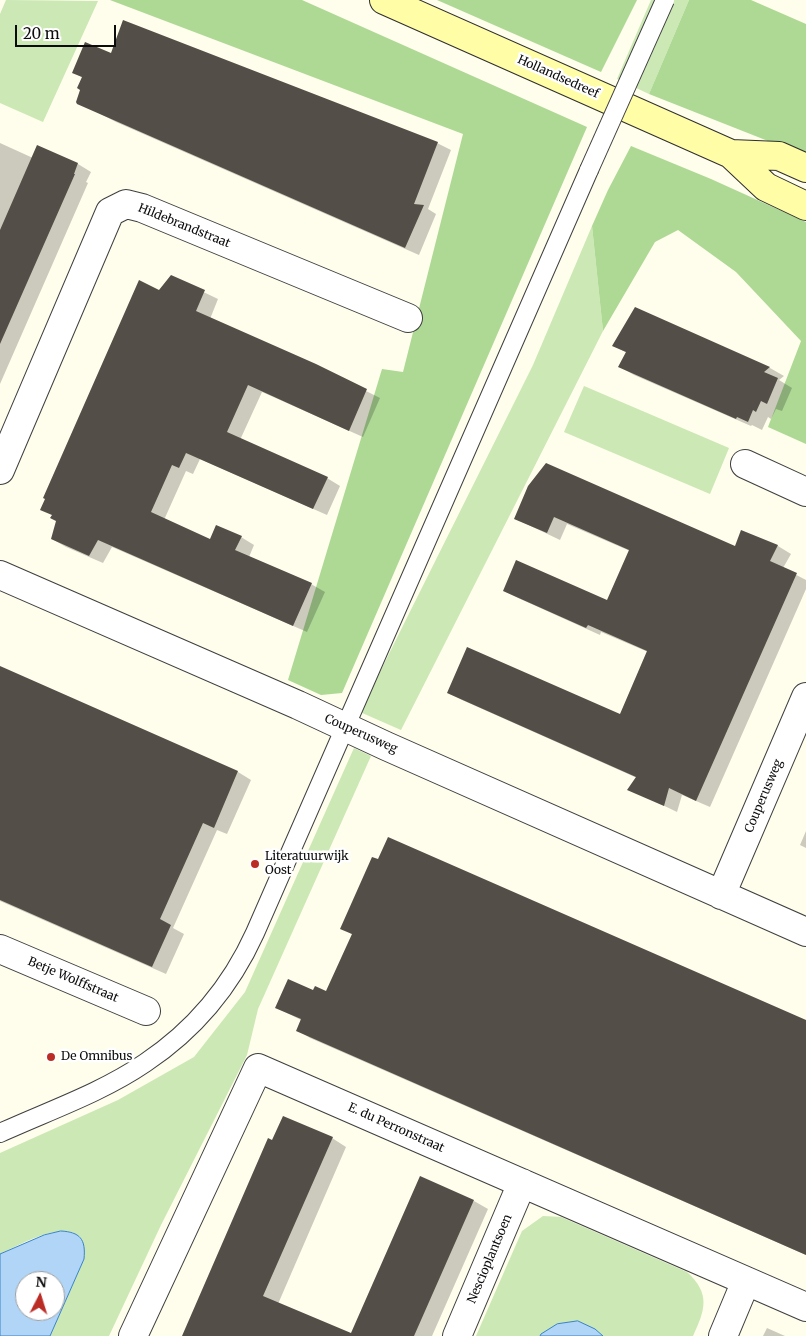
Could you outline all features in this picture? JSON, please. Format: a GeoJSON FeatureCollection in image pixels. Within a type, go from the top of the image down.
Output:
{"type":"FeatureCollection","features":[{"type":"Feature","properties":{"kind":"main road","name":"Hollandsedreef"},"geometry":{"type":"LineString","coordinates":[[384,0],[732,154],[766,187],[806,206]]}},
{"type":"Feature","properties":{"kind":"main road","name":"Hollandsedreef"},"geometry":{"type":"LineString","coordinates":[[732,154],[779,156],[806,168]]}},
{"type":"Feature","properties":{"kind":"street","name":"Hildebrandstraat"},"geometry":{"type":"LineString","coordinates":[[0,470],[110,212],[126,204],[142,208],[408,318]]}},
{"type":"Feature","properties":{"kind":"street"},"geometry":{"type":"LineString","coordinates":[[745,464],[806,492]]}},
{"type":"Feature","properties":{"kind":"street","name":"Couperusweg"},"geometry":{"type":"LineString","coordinates":[[0,575],[806,932]]}},
{"type":"Feature","properties":{"kind":"street","name":"Couperusweg"},"geometry":{"type":"LineString","coordinates":[[721,895],[806,697]]}},
{"type":"Feature","properties":{"kind":"street","name":"Betje Wolffstraat"},"geometry":{"type":"LineString","coordinates":[[0,949],[146,1011]]}},
{"type":"Feature","properties":{"kind":"street","name":"E. du Perronstraat"},"geometry":{"type":"LineString","coordinates":[[133,1336],[258,1068],[806,1307]]}},
{"type":"Feature","properties":{"kind":"street","name":"Nescioplantsoen"},"geometry":{"type":"LineString","coordinates":[[457,1336],[522,1183]]}},
{"type":"Feature","properties":{"kind":"street"},"geometry":{"type":"LineString","coordinates":[[723,1336],[746,1281]]}},
{"type":"Feature","properties":{"kind":"lane"},"geometry":{"type":"LineString","coordinates":[[0,1133],[102,1087],[136,1068],[168,1046],[189,1027],[209,1006],[232,975],[251,942],[665,0]]}},
{"type":"Feature","properties":{"kind":"green space"},"geometry":{"type":"Polygon","coordinates":[[[6,0],[98,1],[43,122],[0,103],[0,14],[6,0]]]}},
{"type":"Feature","properties":{"kind":"green space"},"geometry":{"type":"Polygon","coordinates":[[[110,0],[302,0],[587,127],[342,693],[321,695],[288,680],[382,369],[403,372],[463,134],[110,0]]]}},
{"type":"Feature","properties":{"kind":"green space"},"geometry":{"type":"Polygon","coordinates":[[[437,0],[637,0],[601,72],[437,0]]]}},
{"type":"Feature","properties":{"kind":"green space"},"geometry":{"type":"Polygon","coordinates":[[[651,0],[689,0],[649,94],[617,79],[651,0]]]}},
{"type":"Feature","properties":{"kind":"green space"},"geometry":{"type":"Polygon","coordinates":[[[689,0],[751,0],[806,24],[806,156],[649,94],[689,0]]]}},
{"type":"Feature","properties":{"kind":"green space"},"geometry":{"type":"Polygon","coordinates":[[[631,146],[711,179],[806,222],[806,444],[768,427],[801,341],[736,272],[678,230],[655,242],[603,331],[592,226],[631,146]]]}},
{"type":"Feature","properties":{"kind":"green space"},"geometry":{"type":"Polygon","coordinates":[[[592,226],[603,331],[401,730],[360,712],[533,365],[592,226]]]}},
{"type":"Feature","properties":{"kind":"green space"},"geometry":{"type":"Polygon","coordinates":[[[584,386],[729,448],[710,494],[564,432],[584,386]]]}},
{"type":"Feature","properties":{"kind":"green space"},"geometry":{"type":"Polygon","coordinates":[[[354,748],[371,756],[258,1009],[247,1055],[161,1225],[109,1336],[50,1336],[57,1321],[65,1321],[65,1302],[84,1259],[81,1238],[71,1232],[54,1232],[44,1234],[0,1254],[0,1153],[118,1100],[194,1057],[245,992],[354,748]]]}},
{"type":"Feature","properties":{"kind":"green space"},"geometry":{"type":"Polygon","coordinates":[[[543,1216],[561,1217],[687,1272],[700,1288],[704,1302],[703,1310],[693,1336],[603,1336],[595,1329],[541,1334],[540,1336],[476,1336],[522,1231],[543,1216]]]}},
{"type":"Feature","properties":{"kind":"water"},"geometry":{"type":"Polygon","coordinates":[[[61,1231],[77,1235],[83,1242],[84,1259],[65,1302],[65,1271],[15,1271],[15,1321],[57,1321],[50,1336],[0,1336],[0,1254],[44,1235],[61,1231]]]}},
{"type":"Feature","properties":{"kind":"water"},"geometry":{"type":"Polygon","coordinates":[[[578,1321],[595,1329],[603,1336],[540,1336],[557,1324],[578,1321]]]}},
{"type":"Feature","properties":{"kind":"building"},"geometry":{"type":"Polygon","coordinates":[[[123,20],[438,142],[414,204],[424,205],[405,248],[77,104],[80,90],[77,88],[82,77],[72,73],[85,42],[111,53],[123,20]]]}},
{"type":"Feature","properties":{"kind":"building"},"geometry":{"type":"Polygon","coordinates":[[[37,145],[78,163],[75,174],[0,344],[0,230],[37,145]]]}},
{"type":"Feature","properties":{"kind":"building"},"geometry":{"type":"Polygon","coordinates":[[[171,275],[205,290],[196,311],[316,364],[367,389],[349,431],[248,385],[227,432],[328,477],[313,509],[186,453],[179,468],[172,465],[151,512],[210,539],[216,525],[242,536],[235,550],[312,583],[293,626],[98,540],[89,556],[51,539],[56,521],[50,518],[52,515],[40,510],[45,499],[43,498],[139,280],[159,290],[171,275]]]}},
{"type":"Feature","properties":{"kind":"building"},"geometry":{"type":"Polygon","coordinates":[[[635,307],[770,367],[764,372],[778,378],[767,404],[761,401],[756,412],[753,410],[748,422],[737,417],[736,419],[618,367],[626,352],[612,346],[635,307]]]}},
{"type":"Feature","properties":{"kind":"building"},"geometry":{"type":"Polygon","coordinates":[[[546,463],[735,546],[741,530],[778,545],[770,561],[797,573],[696,801],[669,788],[664,806],[627,790],[636,777],[447,693],[467,647],[620,714],[647,651],[588,625],[586,628],[503,591],[516,560],[607,600],[629,550],[554,517],[547,533],[514,519],[528,486],[546,463]]]}},
{"type":"Feature","properties":{"kind":"building"},"geometry":{"type":"Polygon","coordinates":[[[0,666],[238,771],[214,828],[203,823],[160,919],[171,925],[152,967],[0,900],[0,666]]]}},
{"type":"Feature","properties":{"kind":"building"},"geometry":{"type":"Polygon","coordinates":[[[388,837],[806,1020],[806,1255],[296,1031],[301,1019],[275,1008],[288,979],[313,990],[315,986],[326,991],[352,934],[340,929],[372,857],[378,859],[388,837]]]}},
{"type":"Feature","properties":{"kind":"building"},"geometry":{"type":"Polygon","coordinates":[[[283,1116],[333,1137],[263,1296],[351,1333],[420,1176],[474,1200],[414,1336],[182,1336],[268,1138],[272,1140],[283,1116]]]}},
{"type":"Feature","properties":{"kind":"place","name":"Literatuurwijk Oost"},"geometry":{"type":"Point","coordinates":[255,864]}},
{"type":"Feature","properties":{"kind":"place","name":"De Omnibus"},"geometry":{"type":"Point","coordinates":[51,1057]}}]}
